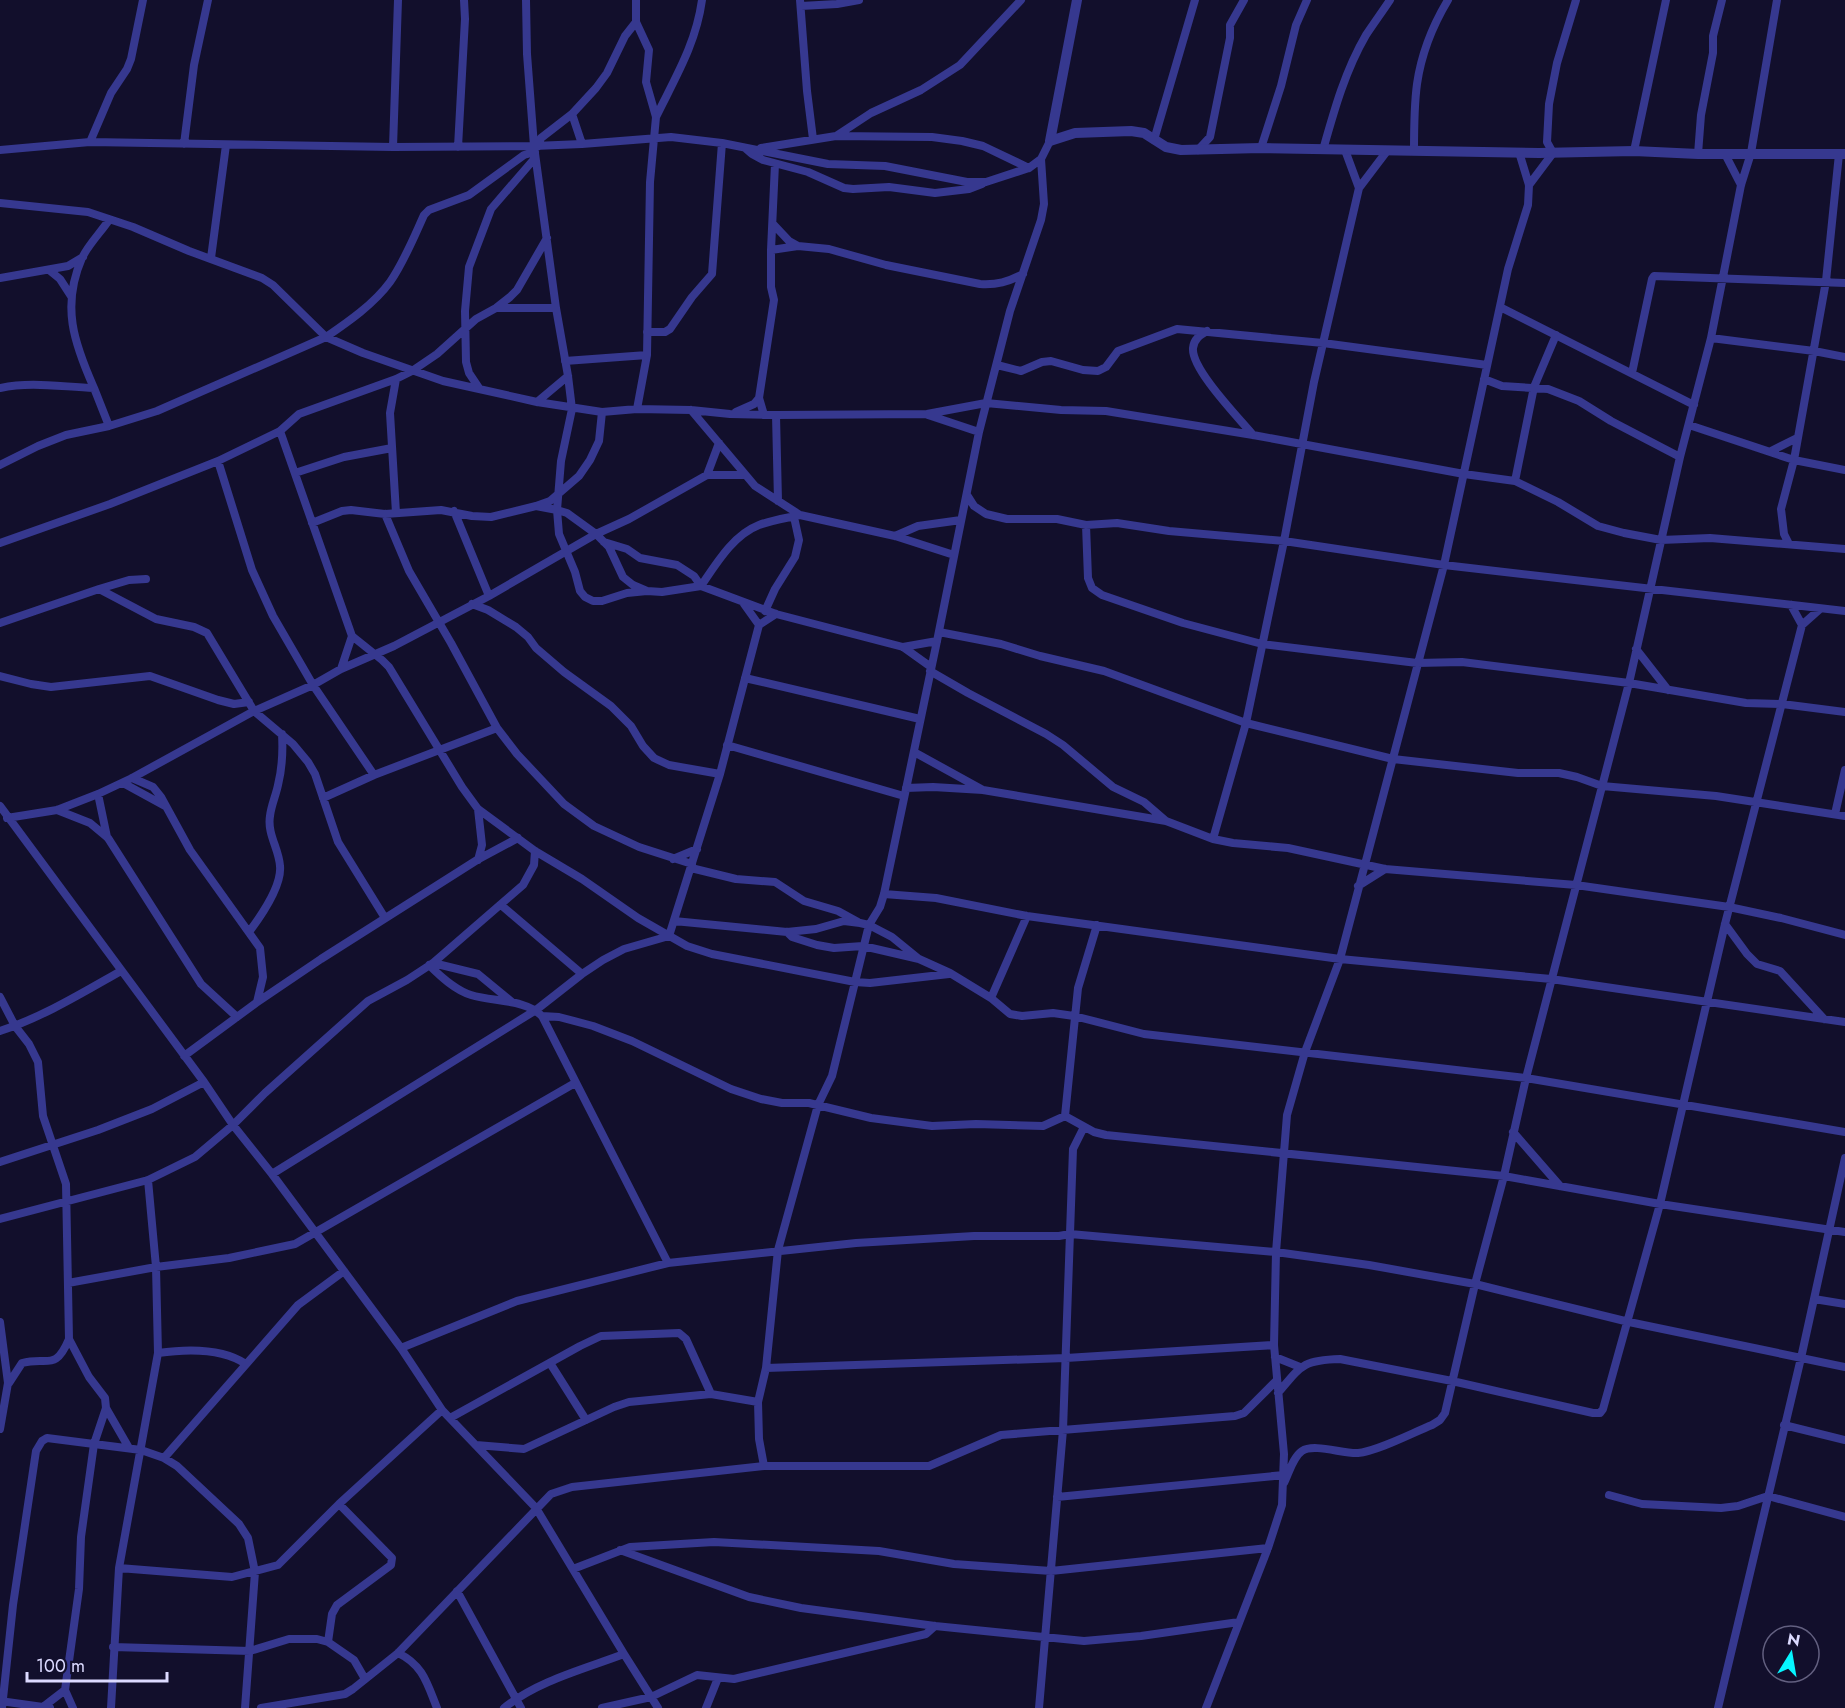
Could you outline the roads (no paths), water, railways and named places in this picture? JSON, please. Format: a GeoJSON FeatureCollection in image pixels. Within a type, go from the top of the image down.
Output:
{"type":"FeatureCollection","features":[{"type":"Feature","properties":{"kind":"street"},"geometry":{"type":"LineString","coordinates":[[90,142],[111,93],[131,59],[143,0]]}},
{"type":"Feature","properties":{"kind":"street"},"geometry":{"type":"LineString","coordinates":[[184,144],[194,65],[208,0]]}},
{"type":"Feature","properties":{"kind":"street"},"geometry":{"type":"LineString","coordinates":[[393,147],[398,0]]}},
{"type":"Feature","properties":{"kind":"street"},"geometry":{"type":"LineString","coordinates":[[458,147],[464,0]]}},
{"type":"Feature","properties":{"kind":"street"},"geometry":{"type":"LineString","coordinates":[[526,0],[527,54],[535,150],[572,409],[561,461],[557,510],[559,534],[580,591],[593,601],[602,601],[627,593],[662,592],[701,586],[765,611],[903,647],[930,669],[968,693],[1063,745],[1113,787],[1144,802],[1166,821]]}},
{"type":"Feature","properties":{"kind":"street"},"geometry":{"type":"LineString","coordinates":[[636,0],[636,22],[649,50],[646,82],[656,117],[650,182],[647,355],[637,409]]}},
{"type":"Feature","properties":{"kind":"street"},"geometry":{"type":"LineString","coordinates":[[656,117],[682,69],[702,0]]}},
{"type":"Feature","properties":{"kind":"street"},"geometry":{"type":"LineString","coordinates":[[813,139],[801,3],[837,4],[859,0]]}},
{"type":"Feature","properties":{"kind":"street"},"geometry":{"type":"LineString","coordinates":[[836,136],[871,113],[921,90],[960,65],[1021,0]]}},
{"type":"Feature","properties":{"kind":"street"},"geometry":{"type":"LineString","coordinates":[[744,147],[752,154],[775,164],[808,172],[844,188],[853,189],[889,187],[935,193],[969,189],[1029,168],[1041,159],[1050,141],[1077,0]]}},
{"type":"Feature","properties":{"kind":"street"},"geometry":{"type":"LineString","coordinates":[[1154,140],[1195,0]]}},
{"type":"Feature","properties":{"kind":"street"},"geometry":{"type":"LineString","coordinates":[[1198,150],[1210,137],[1230,38],[1230,26],[1244,0]]}},
{"type":"Feature","properties":{"kind":"street"},"geometry":{"type":"LineString","coordinates":[[1261,148],[1281,86],[1289,47],[1307,0]]}},
{"type":"Feature","properties":{"kind":"street"},"geometry":{"type":"LineString","coordinates":[[1323,150],[1341,90],[1351,66],[1365,37],[1390,0]]}},
{"type":"Feature","properties":{"kind":"street"},"geometry":{"type":"LineString","coordinates":[[1414,151],[1417,84],[1424,55],[1448,0]]}},
{"type":"Feature","properties":{"kind":"street"},"geometry":{"type":"LineString","coordinates":[[1553,153],[1547,142],[1549,104],[1557,63],[1576,0]]}},
{"type":"Feature","properties":{"kind":"street"},"geometry":{"type":"LineString","coordinates":[[1634,151],[1666,0]]}},
{"type":"Feature","properties":{"kind":"street"},"geometry":{"type":"LineString","coordinates":[[1698,154],[1701,115],[1713,53],[1713,36],[1722,0]]}},
{"type":"Feature","properties":{"kind":"street"},"geometry":{"type":"LineString","coordinates":[[1284,1479],[1296,1457],[1302,1451],[1310,1448],[1358,1453],[1367,1451],[1432,1425],[1445,1413],[1526,1078],[1629,683],[1680,457],[1712,338],[1740,185],[1751,153],[1778,0]]}},
{"type":"Feature","properties":{"kind":"street"},"geometry":{"type":"LineString","coordinates":[[479,388],[469,373],[466,362],[465,328],[469,267],[485,221],[544,135],[572,114],[596,88],[607,73],[625,36],[636,22]]}},
{"type":"Feature","properties":{"kind":"street"},"geometry":{"type":"LineString","coordinates":[[572,114],[582,144]]}},
{"type":"Feature","properties":{"kind":"street"},"geometry":{"type":"LineString","coordinates":[[1050,141],[1075,133],[1107,131],[1144,133],[1166,147],[1198,150],[1261,148],[1553,153],[1634,151],[1698,154],[1842,154],[1826,281],[1814,351],[1794,460],[1781,509],[1784,534],[1789,544]]}},
{"type":"Feature","properties":{"kind":"street"},"geometry":{"type":"LineString","coordinates":[[754,149],[836,136],[905,135],[962,141],[984,146],[1029,168]]}},
{"type":"Feature","properties":{"kind":"street"},"geometry":{"type":"LineString","coordinates":[[0,151],[90,142],[535,150],[654,137],[691,138],[828,164],[885,166],[967,182],[986,182]]}},
{"type":"Feature","properties":{"kind":"street"},"geometry":{"type":"LineString","coordinates":[[647,332],[665,332],[670,329],[692,297],[712,274],[722,143]]}},
{"type":"Feature","properties":{"kind":"street"},"geometry":{"type":"LineString","coordinates":[[211,258],[226,145]]}},
{"type":"Feature","properties":{"kind":"street"},"geometry":{"type":"LineString","coordinates":[[0,465],[66,435],[109,426],[157,411],[326,337],[366,306],[388,284],[396,273],[424,215],[429,210],[469,195],[524,155],[535,150]]}},
{"type":"Feature","properties":{"kind":"street"},"geometry":{"type":"LineString","coordinates":[[1344,150],[1359,188]]}},
{"type":"Feature","properties":{"kind":"street"},"geometry":{"type":"LineString","coordinates":[[1208,838],[1217,827],[1246,723],[1323,343],[1359,188],[1387,151]]}},
{"type":"Feature","properties":{"kind":"street"},"geometry":{"type":"LineString","coordinates":[[1206,1708],[1268,1548],[1282,1505],[1284,1454],[1274,1345],[1276,1252],[1287,1115],[1305,1052],[1340,958],[1444,565],[1508,269],[1526,218],[1529,185],[1519,152]]}},
{"type":"Feature","properties":{"kind":"street"},"geometry":{"type":"LineString","coordinates":[[1529,185],[1553,153]]}},
{"type":"Feature","properties":{"kind":"street"},"geometry":{"type":"LineString","coordinates":[[1725,154],[1740,185]]}},
{"type":"Feature","properties":{"kind":"street"},"geometry":{"type":"LineString","coordinates":[[764,1466],[759,1438],[759,1402],[766,1368],[778,1250],[818,1105],[832,1076],[863,946],[865,924],[880,907],[884,894],[979,432],[1010,311],[1033,245],[1044,204],[1041,159]]}},
{"type":"Feature","properties":{"kind":"street"},"geometry":{"type":"LineString","coordinates":[[764,415],[759,398],[774,300],[771,287],[771,250],[775,164]]}},
{"type":"Feature","properties":{"kind":"street"},"geometry":{"type":"LineString","coordinates":[[0,203],[88,212],[133,227],[262,278],[273,285],[326,337],[363,353],[443,381],[572,409],[602,412],[637,409],[764,415],[884,415],[927,414],[986,403],[1061,410],[1106,411],[1515,481],[1558,502],[1598,526],[1661,540],[1710,538],[1845,549]]}},
{"type":"Feature","properties":{"kind":"street"},"geometry":{"type":"LineString","coordinates":[[109,220],[83,257],[71,296],[72,329],[80,357],[109,426]]}},
{"type":"Feature","properties":{"kind":"street"},"geometry":{"type":"LineString","coordinates":[[773,224],[789,241],[798,246]]}},
{"type":"Feature","properties":{"kind":"street"},"geometry":{"type":"LineString","coordinates":[[0,543],[110,504],[218,461],[280,431],[299,414],[396,379],[437,354],[465,328],[496,308],[517,290],[547,238]]}},
{"type":"Feature","properties":{"kind":"street"},"geometry":{"type":"LineString","coordinates":[[771,250],[798,246],[830,249],[886,265],[980,284],[996,285],[1023,273]]}},
{"type":"Feature","properties":{"kind":"street"},"geometry":{"type":"LineString","coordinates":[[0,278],[68,266],[83,257]]}},
{"type":"Feature","properties":{"kind":"street"},"geometry":{"type":"LineString","coordinates":[[49,270],[60,279],[71,296]]}},
{"type":"Feature","properties":{"kind":"street"},"geometry":{"type":"LineString","coordinates":[[1632,373],[1654,276],[1845,283]]}},
{"type":"Feature","properties":{"kind":"street"},"geometry":{"type":"LineString","coordinates":[[1500,307],[1694,405]]}},
{"type":"Feature","properties":{"kind":"street"},"geometry":{"type":"LineString","coordinates":[[496,308],[556,308]]}},
{"type":"Feature","properties":{"kind":"street"},"geometry":{"type":"LineString","coordinates":[[997,366],[1021,371],[1042,362],[1051,361],[1083,370],[1098,371],[1106,367],[1118,351],[1127,346],[1148,341],[1172,330],[1208,331],[1323,343],[1487,365]]}},
{"type":"Feature","properties":{"kind":"street"},"geometry":{"type":"LineString","coordinates":[[1208,331],[1200,335],[1193,347],[1196,362],[1208,383],[1253,435]]}},
{"type":"Feature","properties":{"kind":"street"},"geometry":{"type":"LineString","coordinates":[[1515,481],[1534,387],[1556,335]]}},
{"type":"Feature","properties":{"kind":"street"},"geometry":{"type":"LineString","coordinates":[[1712,338],[1845,357]]}},
{"type":"Feature","properties":{"kind":"street"},"geometry":{"type":"LineString","coordinates":[[565,361],[647,355]]}},
{"type":"Feature","properties":{"kind":"street"},"geometry":{"type":"LineString","coordinates":[[537,402],[568,376]]}},
{"type":"Feature","properties":{"kind":"street"},"geometry":{"type":"LineString","coordinates":[[396,379],[390,402],[396,513]]}},
{"type":"Feature","properties":{"kind":"street"},"geometry":{"type":"LineString","coordinates":[[1484,379],[1502,386],[1548,389],[1579,401],[1611,421],[1680,457]]}},
{"type":"Feature","properties":{"kind":"street"},"geometry":{"type":"LineString","coordinates":[[0,388],[28,384],[94,388]]}},
{"type":"Feature","properties":{"kind":"street"},"geometry":{"type":"LineString","coordinates":[[730,414],[754,404],[759,398]]}},
{"type":"Feature","properties":{"kind":"street"},"geometry":{"type":"LineString","coordinates":[[692,410],[755,486],[797,516],[799,540],[795,557],[775,589],[765,611]]}},
{"type":"Feature","properties":{"kind":"street"},"geometry":{"type":"LineString","coordinates":[[312,523],[342,511],[351,510],[385,514],[441,510],[491,517],[536,506],[558,495],[579,476],[599,441],[602,412]]}},
{"type":"Feature","properties":{"kind":"street"},"geometry":{"type":"LineString","coordinates":[[927,414],[979,432]]}},
{"type":"Feature","properties":{"kind":"street"},"geometry":{"type":"LineString","coordinates":[[776,415],[778,501]]}},
{"type":"Feature","properties":{"kind":"street"},"geometry":{"type":"LineString","coordinates":[[1689,425],[1814,466],[1845,470]]}},
{"type":"Feature","properties":{"kind":"street"},"geometry":{"type":"LineString","coordinates":[[280,431],[352,636],[389,667],[462,787],[478,809],[535,851],[687,946],[712,954],[855,982],[870,983],[950,974]]}},
{"type":"Feature","properties":{"kind":"street"},"geometry":{"type":"LineString","coordinates":[[1771,451],[1797,438]]}},
{"type":"Feature","properties":{"kind":"street"},"geometry":{"type":"LineString","coordinates":[[707,475],[718,443]]}},
{"type":"Feature","properties":{"kind":"street"},"geometry":{"type":"LineString","coordinates":[[295,473],[371,450],[392,448]]}},
{"type":"Feature","properties":{"kind":"street"},"geometry":{"type":"LineString","coordinates":[[218,461],[252,570],[273,616],[313,685],[374,775]]}},
{"type":"Feature","properties":{"kind":"street"},"geometry":{"type":"LineString","coordinates":[[7,818],[57,810],[123,783],[254,711],[375,655],[489,596],[565,551],[629,519],[707,475],[744,474]]}},
{"type":"Feature","properties":{"kind":"street"},"geometry":{"type":"LineString","coordinates":[[967,495],[974,506],[986,514],[1007,519],[1057,519],[1086,525],[1117,523],[1168,531],[1284,541],[1444,565],[1845,611]]}},
{"type":"Feature","properties":{"kind":"street"},"geometry":{"type":"LineString","coordinates":[[536,506],[567,513],[596,534],[609,547],[623,577],[633,585],[647,591]]}},
{"type":"Feature","properties":{"kind":"street"},"geometry":{"type":"LineString","coordinates":[[454,511],[489,596]]}},
{"type":"Feature","properties":{"kind":"street"},"geometry":{"type":"LineString","coordinates":[[385,514],[409,572],[497,728],[517,754],[564,804],[579,816],[613,835],[673,859],[736,879],[775,882],[804,901],[838,911],[892,937],[919,959]]}},
{"type":"Feature","properties":{"kind":"street"},"geometry":{"type":"LineString","coordinates":[[701,586],[736,540],[758,525],[797,516],[895,536],[954,555]]}},
{"type":"Feature","properties":{"kind":"street"},"geometry":{"type":"LineString","coordinates":[[895,536],[918,526],[961,520]]}},
{"type":"Feature","properties":{"kind":"street"},"geometry":{"type":"LineString","coordinates":[[1086,525],[1088,578],[1092,588],[1102,595],[1140,609],[1262,644],[1417,663],[1462,662],[1629,683],[1746,703],[1782,704],[1845,712]]}},
{"type":"Feature","properties":{"kind":"street"},"geometry":{"type":"LineString","coordinates":[[604,542],[627,549],[640,558],[677,565],[694,576],[701,586]]}},
{"type":"Feature","properties":{"kind":"street"},"geometry":{"type":"LineString","coordinates":[[0,623],[99,589],[129,580],[146,579]]}},
{"type":"Feature","properties":{"kind":"street"},"geometry":{"type":"LineString","coordinates":[[99,589],[156,619],[194,627],[207,633],[254,711],[293,744],[308,762],[315,774],[338,842],[385,918]]}},
{"type":"Feature","properties":{"kind":"street"},"geometry":{"type":"LineString","coordinates":[[743,603],[759,625]]}},
{"type":"Feature","properties":{"kind":"street"},"geometry":{"type":"LineString","coordinates":[[472,604],[488,610],[516,627],[564,672],[611,706],[631,726],[643,747],[654,758],[669,765],[720,774]]}},
{"type":"Feature","properties":{"kind":"street"},"geometry":{"type":"LineString","coordinates":[[1791,605],[1802,625]]}},
{"type":"Feature","properties":{"kind":"street"},"geometry":{"type":"LineString","coordinates":[[1278,1393],[1300,1367],[1321,1360],[1340,1359],[1452,1381],[1593,1413],[1600,1413],[1603,1409],[1660,1204],[1729,907],[1802,625],[1820,609]]}},
{"type":"Feature","properties":{"kind":"street"},"geometry":{"type":"LineString","coordinates":[[669,936],[720,774],[759,625],[776,614]]}},
{"type":"Feature","properties":{"kind":"street"},"geometry":{"type":"LineString","coordinates":[[341,669],[352,636]]}},
{"type":"Feature","properties":{"kind":"street"},"geometry":{"type":"LineString","coordinates":[[903,647],[938,637],[1002,644],[1040,656],[1104,670],[1246,723],[1393,759],[1518,773],[1559,773],[1602,786],[1716,796],[1845,816]]}},
{"type":"Feature","properties":{"kind":"street"},"geometry":{"type":"LineString","coordinates":[[1636,649],[1668,690]]}},
{"type":"Feature","properties":{"kind":"street"},"geometry":{"type":"LineString","coordinates":[[0,676],[51,687],[150,676],[218,700],[234,704],[249,702]]}},
{"type":"Feature","properties":{"kind":"street"},"geometry":{"type":"LineString","coordinates":[[744,678],[920,719]]}},
{"type":"Feature","properties":{"kind":"street"},"geometry":{"type":"LineString","coordinates":[[323,798],[374,775],[497,728]]}},
{"type":"Feature","properties":{"kind":"street"},"geometry":{"type":"LineString","coordinates":[[249,932],[265,910],[279,875],[280,866],[269,826],[269,817],[279,782],[282,734]]}},
{"type":"Feature","properties":{"kind":"street"},"geometry":{"type":"LineString","coordinates":[[728,745],[905,792],[933,787],[983,790],[1166,821],[1208,838],[1233,843],[1288,848],[1385,869],[1576,885],[1729,907],[1845,935]]}},
{"type":"Feature","properties":{"kind":"street"},"geometry":{"type":"LineString","coordinates":[[914,752],[983,790]]}},
{"type":"Feature","properties":{"kind":"street"},"geometry":{"type":"LineString","coordinates":[[1834,814],[1845,770]]}},
{"type":"Feature","properties":{"kind":"street"},"geometry":{"type":"LineString","coordinates":[[132,778],[153,786],[190,850],[260,948],[263,967],[262,986],[256,1003]]}},
{"type":"Feature","properties":{"kind":"street"},"geometry":{"type":"LineString","coordinates":[[123,783],[165,806]]}},
{"type":"Feature","properties":{"kind":"street"},"geometry":{"type":"LineString","coordinates":[[98,794],[108,837],[201,984],[237,1017]]}},
{"type":"Feature","properties":{"kind":"street"},"geometry":{"type":"LineString","coordinates":[[0,806],[204,1082],[233,1125],[401,1348],[442,1410],[536,1508],[658,1708]]}},
{"type":"Feature","properties":{"kind":"street"},"geometry":{"type":"LineString","coordinates":[[477,860],[482,845],[478,809]]}},
{"type":"Feature","properties":{"kind":"street"},"geometry":{"type":"LineString","coordinates":[[57,810],[90,823],[108,837]]}},
{"type":"Feature","properties":{"kind":"street"},"geometry":{"type":"LineString","coordinates":[[184,1056],[256,1003],[385,918],[477,860],[518,838]]}},
{"type":"Feature","properties":{"kind":"street"},"geometry":{"type":"LineString","coordinates":[[673,859],[697,849]]}},
{"type":"Feature","properties":{"kind":"street"},"geometry":{"type":"LineString","coordinates":[[0,1219],[148,1180],[195,1157],[233,1125],[368,1000],[407,980],[431,964],[501,905],[529,878],[534,865],[535,851]]}},
{"type":"Feature","properties":{"kind":"street"},"geometry":{"type":"LineString","coordinates":[[1358,886],[1385,869]]}},
{"type":"Feature","properties":{"kind":"street"},"geometry":{"type":"LineString","coordinates":[[884,894],[936,898],[1027,916],[1097,926],[1340,958],[1551,980],[1845,1022]]}},
{"type":"Feature","properties":{"kind":"street"},"geometry":{"type":"LineString","coordinates":[[501,905],[582,974]]}},
{"type":"Feature","properties":{"kind":"street"},"geometry":{"type":"LineString","coordinates":[[991,998],[1027,916]]}},
{"type":"Feature","properties":{"kind":"street"},"geometry":{"type":"LineString","coordinates":[[674,921],[787,932],[844,921],[865,924]]}},
{"type":"Feature","properties":{"kind":"street"},"geometry":{"type":"LineString","coordinates":[[1725,924],[1757,964],[1780,971],[1824,1019]]}},
{"type":"Feature","properties":{"kind":"street"},"geometry":{"type":"LineString","coordinates":[[1065,1116],[1078,988],[1097,926]]}},
{"type":"Feature","properties":{"kind":"street"},"geometry":{"type":"LineString","coordinates":[[787,932],[792,937],[817,945],[834,948],[863,946],[919,959],[991,998],[1010,1014],[1022,1016],[1053,1013],[1144,1034],[1526,1078],[1845,1132]]}},
{"type":"Feature","properties":{"kind":"street"},"geometry":{"type":"LineString","coordinates":[[272,1174],[539,1013],[582,974],[624,949],[669,936]]}},
{"type":"Feature","properties":{"kind":"street"},"geometry":{"type":"LineString","coordinates":[[431,964],[478,974],[512,1003]]}},
{"type":"Feature","properties":{"kind":"street"},"geometry":{"type":"LineString","coordinates":[[431,964],[440,976],[464,992],[593,1026],[632,1041],[731,1089],[761,1099],[818,1105],[871,1118],[932,1126],[976,1124],[1043,1126],[1065,1116]]}},
{"type":"Feature","properties":{"kind":"street"},"geometry":{"type":"LineString","coordinates":[[0,1030],[15,1026],[67,1001],[121,971]]}},
{"type":"Feature","properties":{"kind":"street"},"geometry":{"type":"LineString","coordinates":[[0,997],[38,1062],[43,1116],[64,1178],[67,1200],[69,1339],[88,1377],[102,1392],[106,1408],[129,1448]]}},
{"type":"Feature","properties":{"kind":"street"},"geometry":{"type":"LineString","coordinates":[[0,1015],[6,1007]]}},
{"type":"Feature","properties":{"kind":"street"},"geometry":{"type":"LineString","coordinates":[[539,1013],[668,1263]]}},
{"type":"Feature","properties":{"kind":"street"},"geometry":{"type":"LineString","coordinates":[[0,1162],[98,1130],[152,1109],[204,1082]]}},
{"type":"Feature","properties":{"kind":"street"},"geometry":{"type":"LineString","coordinates":[[68,1283],[156,1267],[229,1258],[295,1244],[575,1083]]}},
{"type":"Feature","properties":{"kind":"street"},"geometry":{"type":"LineString","coordinates":[[1065,1116],[1084,1127],[1106,1135],[1504,1176],[1660,1204],[1845,1232]]}},
{"type":"Feature","properties":{"kind":"street"},"geometry":{"type":"LineString","coordinates":[[1039,1708],[1063,1430],[1073,1149],[1084,1127]]}},
{"type":"Feature","properties":{"kind":"street"},"geometry":{"type":"LineString","coordinates":[[1513,1132],[1560,1186]]}},
{"type":"Feature","properties":{"kind":"street"},"geometry":{"type":"LineString","coordinates":[[1718,1708],[1801,1358],[1845,1158]]}},
{"type":"Feature","properties":{"kind":"street"},"geometry":{"type":"LineString","coordinates":[[111,1708],[119,1568],[158,1353],[156,1267],[148,1180]]}},
{"type":"Feature","properties":{"kind":"street"},"geometry":{"type":"LineString","coordinates":[[401,1348],[517,1301],[668,1263],[778,1250],[954,1237],[1070,1234],[1276,1252],[1475,1284],[1629,1322],[1845,1367]]}},
{"type":"Feature","properties":{"kind":"street"},"geometry":{"type":"LineString","coordinates":[[164,1458],[298,1305],[344,1271]]}},
{"type":"Feature","properties":{"kind":"street"},"geometry":{"type":"LineString","coordinates":[[1814,1299],[1845,1304]]}},
{"type":"Feature","properties":{"kind":"street"},"geometry":{"type":"LineString","coordinates":[[0,1322],[8,1383],[0,1429]]}},
{"type":"Feature","properties":{"kind":"street"},"geometry":{"type":"LineString","coordinates":[[450,1418],[602,1336],[679,1333],[686,1339],[711,1394]]}},
{"type":"Feature","properties":{"kind":"street"},"geometry":{"type":"LineString","coordinates":[[8,1383],[22,1363],[47,1362],[62,1354],[69,1339]]}},
{"type":"Feature","properties":{"kind":"street"},"geometry":{"type":"LineString","coordinates":[[766,1368],[1066,1358],[1274,1345]]}},
{"type":"Feature","properties":{"kind":"street"},"geometry":{"type":"LineString","coordinates":[[158,1353],[178,1350],[221,1354],[236,1358],[246,1364]]}},
{"type":"Feature","properties":{"kind":"street"},"geometry":{"type":"LineString","coordinates":[[1275,1357],[1300,1367]]}},
{"type":"Feature","properties":{"kind":"street"},"geometry":{"type":"LineString","coordinates":[[550,1363],[586,1420]]}},
{"type":"Feature","properties":{"kind":"street"},"geometry":{"type":"LineString","coordinates":[[261,1708],[345,1694],[398,1653],[550,1494],[572,1487],[764,1466],[929,1466],[1001,1435],[1235,1416],[1244,1413],[1276,1381]]}},
{"type":"Feature","properties":{"kind":"street"},"geometry":{"type":"LineString","coordinates":[[475,1444],[524,1449],[629,1402],[711,1394],[759,1402]]}},
{"type":"Feature","properties":{"kind":"street"},"geometry":{"type":"LineString","coordinates":[[73,1708],[65,1690],[79,1589],[81,1537],[94,1444],[106,1408]]}},
{"type":"Feature","properties":{"kind":"street"},"geometry":{"type":"LineString","coordinates":[[119,1568],[232,1577],[281,1563],[339,1504],[442,1410]]}},
{"type":"Feature","properties":{"kind":"street"},"geometry":{"type":"LineString","coordinates":[[1785,1425],[1845,1440]]}},
{"type":"Feature","properties":{"kind":"street"},"geometry":{"type":"LineString","coordinates":[[65,1690],[46,1708],[2,1704],[13,1605],[38,1445],[47,1438],[141,1450],[164,1458],[177,1466],[239,1524],[248,1538],[255,1572],[245,1708]]}},
{"type":"Feature","properties":{"kind":"street"},"geometry":{"type":"LineString","coordinates":[[1057,1497],[1284,1479]]}},
{"type":"Feature","properties":{"kind":"street"},"geometry":{"type":"LineString","coordinates":[[1609,1495],[1642,1504],[1721,1508],[1737,1506],[1768,1496],[1845,1517]]}},
{"type":"Feature","properties":{"kind":"street"},"geometry":{"type":"LineString","coordinates":[[328,1642],[332,1614],[337,1605],[393,1562],[392,1558],[339,1504]]}},
{"type":"Feature","properties":{"kind":"street"},"geometry":{"type":"LineString","coordinates":[[573,1569],[620,1550],[643,1546],[714,1542],[879,1551],[954,1564],[1051,1570],[1268,1548]]}},
{"type":"Feature","properties":{"kind":"street"},"geometry":{"type":"LineString","coordinates":[[620,1550],[749,1597],[801,1608],[935,1626],[1045,1638],[1101,1640],[1239,1622]]}},
{"type":"Feature","properties":{"kind":"street"},"geometry":{"type":"LineString","coordinates":[[457,1591],[521,1708]]}},
{"type":"Feature","properties":{"kind":"street"},"geometry":{"type":"LineString","coordinates":[[603,1708],[651,1696],[697,1675],[734,1679],[926,1634],[935,1626]]}},
{"type":"Feature","properties":{"kind":"street"},"geometry":{"type":"LineString","coordinates":[[113,1647],[249,1651],[289,1639],[317,1639],[328,1642],[354,1660],[366,1678]]}},
{"type":"Feature","properties":{"kind":"street"},"geometry":{"type":"LineString","coordinates":[[398,1653],[410,1659],[417,1666],[424,1676],[437,1708]]}},
{"type":"Feature","properties":{"kind":"street"},"geometry":{"type":"LineString","coordinates":[[504,1708],[516,1698],[544,1684],[624,1654]]}},
{"type":"Feature","properties":{"kind":"street"},"geometry":{"type":"LineString","coordinates":[[706,1708],[717,1678]]}}]}
